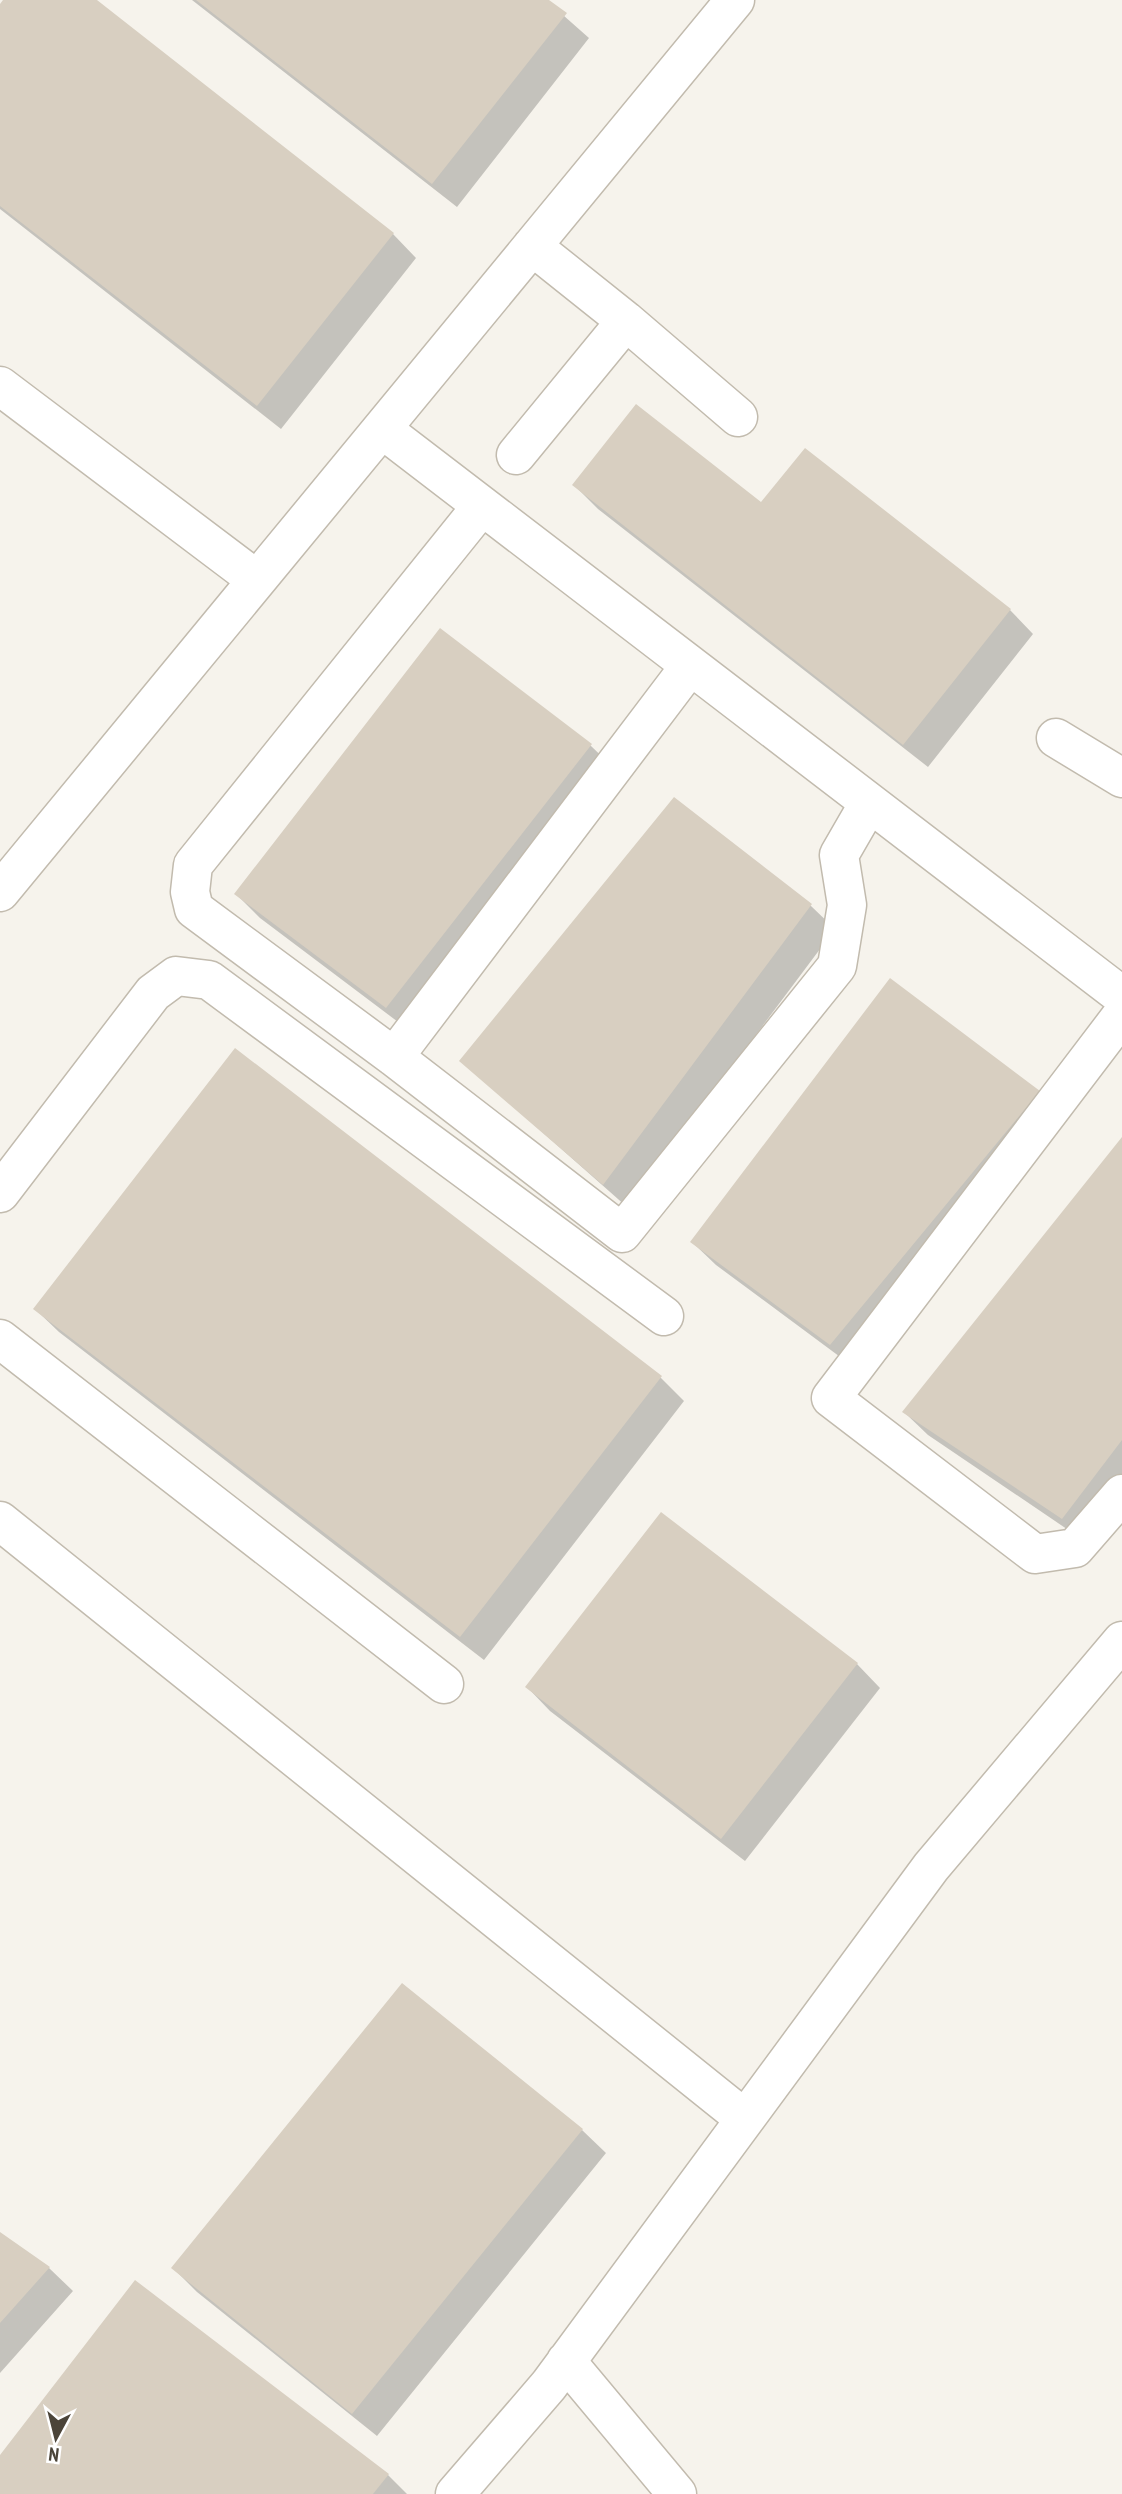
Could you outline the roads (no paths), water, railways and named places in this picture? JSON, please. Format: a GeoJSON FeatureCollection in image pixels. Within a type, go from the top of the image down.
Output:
{"type":"FeatureCollection","features":[{"type":"Feature","properties":{"kind":"street"},"geometry":{"type":"LineString","coordinates":[[0,892],[736,0]]}},
{"type":"Feature","properties":{"kind":"street"},"geometry":{"type":"LineString","coordinates":[[532,246],[626,321],[738,417]]}},
{"type":"Feature","properties":{"kind":"street"},"geometry":{"type":"LineString","coordinates":[[516,455],[626,321]]}},
{"type":"Feature","properties":{"kind":"street"},"geometry":{"type":"LineString","coordinates":[[0,386],[257,580]]}},
{"type":"Feature","properties":{"kind":"street"},"geometry":{"type":"LineString","coordinates":[[382,429],[481,508],[1122,996]]}},
{"type":"Feature","properties":{"kind":"street"},"geometry":{"type":"LineString","coordinates":[[481,508],[193,864],[190,892],[194,909],[394,1057],[622,1233],[837,966],[846,905],[839,855],[869,803]]}},
{"type":"Feature","properties":{"kind":"street"},"geometry":{"type":"LineString","coordinates":[[394,1057],[690,666]]}},
{"type":"Feature","properties":{"kind":"street"},"geometry":{"type":"LineString","coordinates":[[1056,738],[1122,778]]}},
{"type":"Feature","properties":{"kind":"street"},"geometry":{"type":"LineString","coordinates":[[0,1193],[153,993],[176,976],[209,980],[664,1315]]}},
{"type":"Feature","properties":{"kind":"street"},"geometry":{"type":"LineString","coordinates":[[1122,1016],[831,1398],[1035,1554],[1075,1548],[1122,1494]]}},
{"type":"Feature","properties":{"kind":"street"},"geometry":{"type":"LineString","coordinates":[[0,1339],[444,1684]]}},
{"type":"Feature","properties":{"kind":"street"},"geometry":{"type":"LineString","coordinates":[[0,1521],[745,2119]]}},
{"type":"Feature","properties":{"kind":"street"},"geometry":{"type":"LineString","coordinates":[[455,2494],[566,2361],[931,1867],[1122,1641]]}},
{"type":"Feature","properties":{"kind":"street"},"geometry":{"type":"LineString","coordinates":[[566,2361],[677,2494]]}}]}
